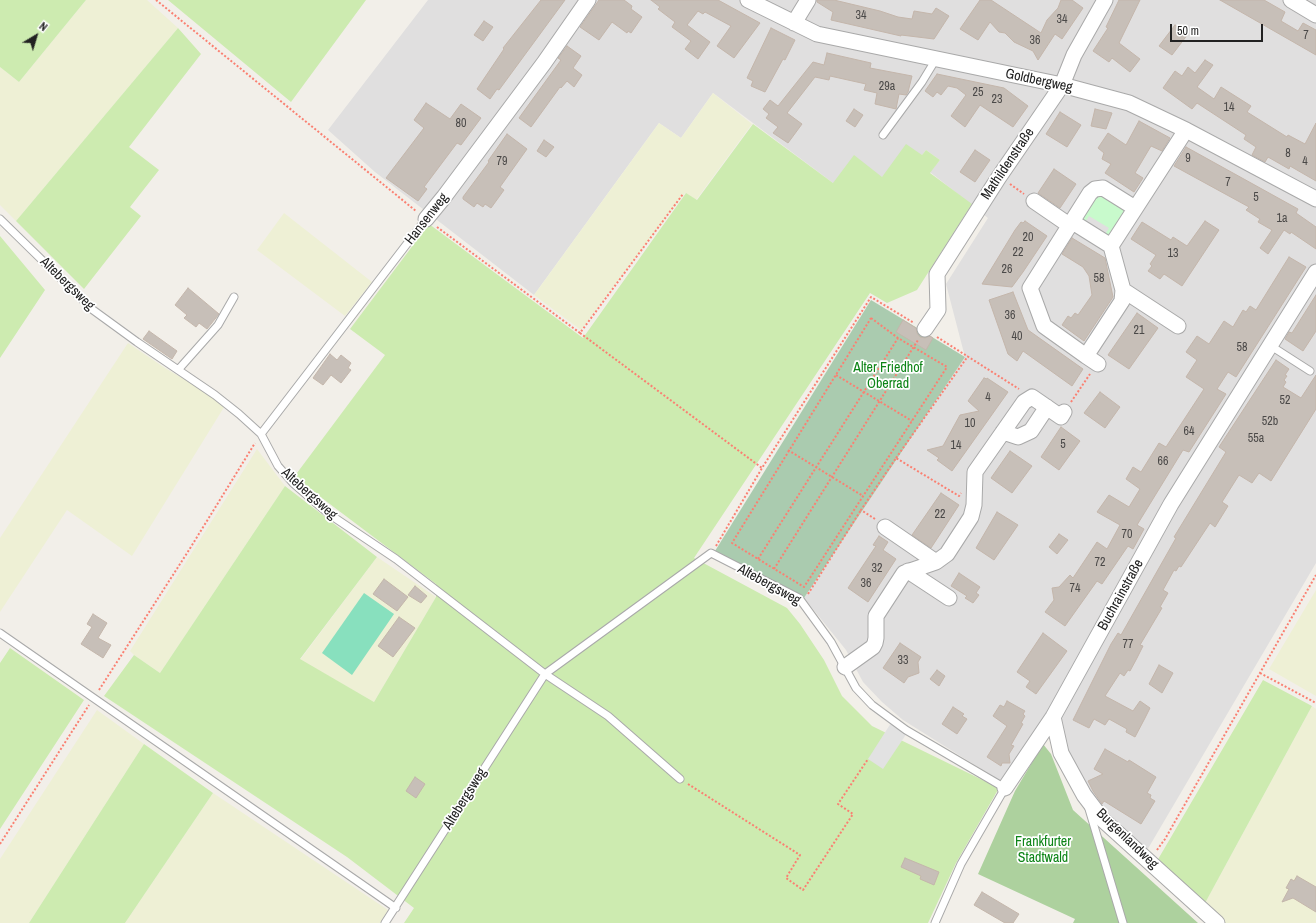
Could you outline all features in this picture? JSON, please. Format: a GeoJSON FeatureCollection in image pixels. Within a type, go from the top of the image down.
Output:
{"type":"FeatureCollection","features":[{"type":"Feature","properties":{"kind":"street","name":"Hansenweg"},"geometry":{"type":"LineString","coordinates":[[426,218],[444,197],[525,88],[588,0]]}},
{"type":"Feature","properties":{"kind":"street","name":"Goldbergweg"},"geometry":{"type":"LineString","coordinates":[[748,0],[817,34],[1062,85],[1135,105],[1186,130],[1316,200]]}},
{"type":"Feature","properties":{"kind":"street"},"geometry":{"type":"LineString","coordinates":[[794,23],[808,0]]}},
{"type":"Feature","properties":{"kind":"street","name":"Mathildenstraße"},"geometry":{"type":"LineString","coordinates":[[925,329],[938,310],[937,274],[999,177],[1062,85],[1074,54],[1104,0]]}},
{"type":"Feature","properties":{"kind":"street"},"geometry":{"type":"LineString","coordinates":[[1291,0],[1316,15]]}},
{"type":"Feature","properties":{"kind":"street"},"geometry":{"type":"LineString","coordinates":[[1112,246],[1186,130]]}},
{"type":"Feature","properties":{"kind":"street"},"geometry":{"type":"LineString","coordinates":[[1034,200],[1070,223],[1112,246],[1124,290],[1122,301],[1092,360],[1044,326],[1030,288],[1070,223],[1090,193],[1095,189],[1103,188],[1135,208]]}},
{"type":"Feature","properties":{"kind":"street","name":"Buchrainstraße"},"geometry":{"type":"LineString","coordinates":[[1005,788],[1054,717],[1171,504],[1316,272]]}},
{"type":"Feature","properties":{"kind":"street"},"geometry":{"type":"LineString","coordinates":[[1124,290],[1178,326]]}},
{"type":"Feature","properties":{"kind":"street"},"geometry":{"type":"LineString","coordinates":[[845,667],[872,647],[876,638],[876,616],[879,609],[904,573],[936,562],[948,554],[970,517],[974,505],[974,472],[1024,402],[1032,397],[1061,417],[1064,412]]}},
{"type":"Feature","properties":{"kind":"street"},"geometry":{"type":"LineString","coordinates":[[1003,432],[1018,437],[1031,431],[1047,408]]}},
{"type":"Feature","properties":{"kind":"street"},"geometry":{"type":"LineString","coordinates":[[885,527],[936,562]]}},
{"type":"Feature","properties":{"kind":"street"},"geometry":{"type":"LineString","coordinates":[[908,571],[949,598]]}},
{"type":"Feature","properties":{"kind":"street","name":"Burgenlandweg"},"geometry":{"type":"LineString","coordinates":[[1054,717],[1061,752],[1084,795],[1103,820],[1217,923]]}},
{"type":"Feature","properties":{"kind":"lane"},"geometry":{"type":"LineString","coordinates":[[883,134],[922,82],[936,59]]}},
{"type":"Feature","properties":{"kind":"lane","name":"Hansenweg"},"geometry":{"type":"LineString","coordinates":[[261,434],[426,218]]}},
{"type":"Feature","properties":{"kind":"lane","name":"Altebergsweg"},"geometry":{"type":"LineString","coordinates":[[0,219],[93,310],[215,395],[261,434],[278,466],[293,483],[329,514],[396,559],[545,674]]}},
{"type":"Feature","properties":{"kind":"lane"},"geometry":{"type":"LineString","coordinates":[[178,370],[218,325],[234,298]]}},
{"type":"Feature","properties":{"kind":"lane"},"geometry":{"type":"LineString","coordinates":[[1271,346],[1310,371]]}},
{"type":"Feature","properties":{"kind":"lane","name":"Altebergsweg"},"geometry":{"type":"LineString","coordinates":[[385,923],[545,674],[711,554],[799,598],[831,642],[863,696],[886,717],[1005,788]]}},
{"type":"Feature","properties":{"kind":"lane"},"geometry":{"type":"LineString","coordinates":[[0,633],[396,908]]}},
{"type":"Feature","properties":{"kind":"lane"},"geometry":{"type":"LineString","coordinates":[[545,674],[608,716],[680,779]]}},
{"type":"Feature","properties":{"kind":"lane","name":"Buchrainstraße"},"geometry":{"type":"LineString","coordinates":[[935,923],[961,864],[1005,788]]}},
{"type":"Feature","properties":{"kind":"lane"},"geometry":{"type":"LineString","coordinates":[[1084,795],[1123,923]]}},
{"type":"Feature","properties":{"kind":"path"},"geometry":{"type":"LineString","coordinates":[[156,0],[426,218],[762,468]]}},
{"type":"Feature","properties":{"kind":"path"},"geometry":{"type":"LineString","coordinates":[[999,177],[1034,200]]}},
{"type":"Feature","properties":{"kind":"path"},"geometry":{"type":"LineString","coordinates":[[580,333],[683,194]]}},
{"type":"Feature","properties":{"kind":"path"},"geometry":{"type":"LineString","coordinates":[[711,554],[762,468],[871,297],[925,329],[1032,397]]}},
{"type":"Feature","properties":{"kind":"path"},"geometry":{"type":"LineString","coordinates":[[871,318],[898,338],[947,367],[804,587],[732,543],[788,450],[871,318]]}},
{"type":"Feature","properties":{"kind":"path"},"geometry":{"type":"LineString","coordinates":[[774,569],[925,329]]}},
{"type":"Feature","properties":{"kind":"path"},"geometry":{"type":"LineString","coordinates":[[758,559],[898,338]]}},
{"type":"Feature","properties":{"kind":"path"},"geometry":{"type":"LineString","coordinates":[[803,602],[861,510],[968,356]]}},
{"type":"Feature","properties":{"kind":"path"},"geometry":{"type":"LineString","coordinates":[[1064,412],[1092,360]]}},
{"type":"Feature","properties":{"kind":"path"},"geometry":{"type":"LineString","coordinates":[[836,375],[912,421]]}},
{"type":"Feature","properties":{"kind":"path"},"geometry":{"type":"LineString","coordinates":[[0,844],[189,550],[261,434]]}},
{"type":"Feature","properties":{"kind":"path"},"geometry":{"type":"LineString","coordinates":[[788,450],[863,496]]}},
{"type":"Feature","properties":{"kind":"path"},"geometry":{"type":"LineString","coordinates":[[896,458],[959,496],[963,490]]}},
{"type":"Feature","properties":{"kind":"path"},"geometry":{"type":"LineString","coordinates":[[861,510],[885,527]]}},
{"type":"Feature","properties":{"kind":"path"},"geometry":{"type":"LineString","coordinates":[[1149,861],[1165,840],[1316,575]]}},
{"type":"Feature","properties":{"kind":"path"},"geometry":{"type":"LineString","coordinates":[[1260,673],[1316,703]]}},
{"type":"Feature","properties":{"kind":"path"},"geometry":{"type":"LineString","coordinates":[[680,779],[800,855],[786,878],[803,890],[853,814],[838,804],[868,759]]}},
{"type":"Feature","properties":{"kind":"shaded area"},"geometry":{"type":"Polygon","coordinates":[[[428,0],[1316,0],[1316,563],[1146,852],[1107,816],[1088,792],[1051,724],[1005,784],[903,720],[882,702],[863,682],[846,650],[804,598],[965,357],[946,284],[988,218],[930,172],[940,160],[926,150],[922,155],[882,177],[833,183],[713,93],[681,138],[659,123],[534,295],[375,172],[328,130],[428,0]]]}},
{"type":"Feature","properties":{"kind":"shaded area"},"geometry":{"type":"Polygon","coordinates":[[[891,723],[907,733],[883,769],[868,759],[891,723]]]}},
{"type":"Feature","properties":{"kind":"green space"},"geometry":{"type":"Polygon","coordinates":[[[0,0],[86,0],[19,82],[0,67],[0,0]]]}},
{"type":"Feature","properties":{"kind":"green space"},"geometry":{"type":"Polygon","coordinates":[[[86,0],[147,0],[178,28],[16,221],[0,205],[0,67],[19,82],[86,0]]]}},
{"type":"Feature","properties":{"kind":"green space"},"geometry":{"type":"Polygon","coordinates":[[[168,0],[366,0],[291,102],[168,0]]]}},
{"type":"Feature","properties":{"kind":"green space"},"geometry":{"type":"Polygon","coordinates":[[[178,28],[201,54],[129,147],[159,170],[130,207],[141,216],[84,289],[16,221],[178,28]]]}},
{"type":"Feature","properties":{"kind":"green space"},"geometry":{"type":"Polygon","coordinates":[[[713,93],[752,124],[696,200],[685,193],[581,330],[534,295],[659,123],[681,138],[713,93]]]}},
{"type":"Feature","properties":{"kind":"green space"},"geometry":{"type":"Polygon","coordinates":[[[753,124],[833,183],[854,155],[882,177],[906,144],[922,155],[926,150],[940,160],[930,173],[972,204],[917,290],[887,303],[870,293],[694,558],[787,608],[800,624],[824,660],[842,696],[872,726],[999,788],[956,863],[928,923],[404,923],[414,908],[347,857],[104,696],[134,655],[160,673],[285,486],[377,557],[300,659],[374,702],[436,597],[436,584],[294,477],[385,355],[350,329],[429,224],[583,338],[686,193],[697,200],[753,124]]]}},
{"type":"Feature","properties":{"kind":"green space"},"geometry":{"type":"Polygon","coordinates":[[[1099,193],[1122,207],[1125,211],[1111,236],[1104,236],[1109,228],[1089,216],[1084,224],[1082,220],[1081,214],[1099,193]]]}},
{"type":"Feature","properties":{"kind":"green space"},"geometry":{"type":"Polygon","coordinates":[[[284,213],[372,282],[345,316],[257,250],[284,213]]]}},
{"type":"Feature","properties":{"kind":"green space"},"geometry":{"type":"Polygon","coordinates":[[[0,236],[45,290],[0,358],[0,236]]]}},
{"type":"Feature","properties":{"kind":"green space","name":"Alter Friedhof Oberrad"},"geometry":{"type":"Polygon","coordinates":[[[871,300],[965,357],[804,598],[715,551],[871,300]]]}},
{"type":"Feature","properties":{"kind":"green space"},"geometry":{"type":"Polygon","coordinates":[[[128,343],[165,368],[226,404],[132,556],[67,510],[0,612],[0,538],[128,343]]]}},
{"type":"Feature","properties":{"kind":"green space"},"geometry":{"type":"Polygon","coordinates":[[[257,449],[285,486],[160,673],[130,651],[257,449]]]}},
{"type":"Feature","properties":{"kind":"green space"},"geometry":{"type":"Polygon","coordinates":[[[377,557],[436,597],[374,702],[300,660],[377,557]]]}},
{"type":"Feature","properties":{"kind":"green space"},"geometry":{"type":"Polygon","coordinates":[[[1316,590],[1316,696],[1269,669],[1316,590]]]}},
{"type":"Feature","properties":{"kind":"green space"},"geometry":{"type":"Polygon","coordinates":[[[364,593],[394,614],[352,675],[322,653],[364,593]]]}},
{"type":"Feature","properties":{"kind":"green space"},"geometry":{"type":"Polygon","coordinates":[[[10,648],[84,700],[0,829],[0,663],[10,648]]]}},
{"type":"Feature","properties":{"kind":"green space"},"geometry":{"type":"Polygon","coordinates":[[[1263,680],[1312,706],[1204,905],[1157,861],[1263,680]]]}},
{"type":"Feature","properties":{"kind":"green space"},"geometry":{"type":"Polygon","coordinates":[[[1312,706],[1316,709],[1316,923],[1223,923],[1204,905],[1312,706]]]}},
{"type":"Feature","properties":{"kind":"green space"},"geometry":{"type":"Polygon","coordinates":[[[97,710],[144,744],[29,923],[0,923],[0,859],[97,710]]]}},
{"type":"Feature","properties":{"kind":"green space"},"geometry":{"type":"Polygon","coordinates":[[[144,744],[213,793],[125,923],[29,923],[144,744]]]}},
{"type":"Feature","properties":{"kind":"green space","name":"Frankfurter Stadtwald"},"geometry":{"type":"Polygon","coordinates":[[[1043,744],[1051,754],[1073,810],[1198,923],[1073,923],[1075,919],[978,874],[1015,791],[1043,744]]]}},
{"type":"Feature","properties":{"kind":"green space"},"geometry":{"type":"Polygon","coordinates":[[[213,793],[388,910],[380,923],[125,923],[213,793]]]}},
{"type":"Feature","properties":{"kind":"building"},"geometry":{"type":"Polygon","coordinates":[[[541,0],[565,0],[499,90],[497,89],[490,99],[477,89],[504,49],[503,48],[541,0]]]}},
{"type":"Feature","properties":{"kind":"building"},"geometry":{"type":"Polygon","coordinates":[[[599,0],[624,0],[632,6],[631,9],[642,17],[631,33],[628,31],[627,33],[612,22],[599,40],[580,27],[599,0]]]}},
{"type":"Feature","properties":{"kind":"building"},"geometry":{"type":"Polygon","coordinates":[[[651,0],[718,0],[760,23],[734,58],[717,46],[731,26],[705,12],[703,14],[698,11],[687,25],[710,42],[698,59],[685,49],[691,41],[672,27],[675,22],[658,9],[660,7],[651,0]]]}},
{"type":"Feature","properties":{"kind":"building"},"geometry":{"type":"Polygon","coordinates":[[[817,0],[834,0],[898,17],[912,19],[914,11],[932,14],[936,8],[949,16],[934,39],[901,36],[831,20],[833,12],[817,2],[817,0]]]}},
{"type":"Feature","properties":{"kind":"building"},"geometry":{"type":"Polygon","coordinates":[[[980,0],[991,0],[1041,33],[1047,20],[1058,8],[1061,0],[1072,0],[1083,8],[1062,39],[1055,34],[1038,60],[1033,51],[1014,42],[1005,33],[999,32],[990,22],[978,40],[960,29],[980,0]]]}},
{"type":"Feature","properties":{"kind":"building"},"geometry":{"type":"Polygon","coordinates":[[[1119,0],[1140,0],[1119,43],[1140,59],[1130,72],[1112,58],[1109,62],[1093,51],[1108,28],[1106,27],[1119,0]]]}},
{"type":"Feature","properties":{"kind":"building"},"geometry":{"type":"Polygon","coordinates":[[[1220,0],[1264,0],[1285,12],[1281,21],[1298,31],[1303,23],[1316,30],[1316,55],[1220,0]]]}},
{"type":"Feature","properties":{"kind":"building"},"geometry":{"type":"Polygon","coordinates":[[[484,21],[493,27],[483,41],[474,35],[484,21]]]}},
{"type":"Feature","properties":{"kind":"building"},"geometry":{"type":"Polygon","coordinates":[[[1175,25],[1188,34],[1172,55],[1159,46],[1175,25]]]}},
{"type":"Feature","properties":{"kind":"building"},"geometry":{"type":"Polygon","coordinates":[[[771,28],[795,40],[785,60],[783,59],[765,92],[751,86],[753,81],[747,78],[771,28]]]}},
{"type":"Feature","properties":{"kind":"building"},"geometry":{"type":"Polygon","coordinates":[[[567,46],[581,56],[573,68],[582,75],[574,87],[567,81],[561,88],[560,87],[531,127],[519,118],[561,60],[558,58],[567,46]]]}},
{"type":"Feature","properties":{"kind":"building"},"geometry":{"type":"Polygon","coordinates":[[[827,53],[871,63],[870,68],[912,76],[908,92],[906,95],[899,94],[896,109],[875,104],[877,93],[864,90],[866,84],[830,76],[829,80],[815,77],[787,113],[802,124],[788,143],[773,133],[778,127],[766,118],[769,114],[763,109],[770,100],[778,106],[813,62],[824,65],[827,53]]]}},
{"type":"Feature","properties":{"kind":"building"},"geometry":{"type":"Polygon","coordinates":[[[1205,60],[1213,65],[1197,87],[1214,99],[1221,87],[1251,106],[1247,112],[1287,137],[1288,135],[1305,144],[1316,123],[1316,181],[1290,166],[1289,169],[1268,157],[1265,162],[1252,155],[1256,147],[1244,139],[1246,135],[1197,103],[1192,109],[1163,88],[1175,71],[1182,76],[1188,67],[1195,73],[1205,60]]]}},
{"type":"Feature","properties":{"kind":"building"},"geometry":{"type":"Polygon","coordinates":[[[937,74],[1004,88],[1028,106],[1013,127],[980,105],[965,127],[951,116],[966,95],[957,88],[948,86],[941,95],[937,92],[933,97],[925,91],[937,74]]]}},
{"type":"Feature","properties":{"kind":"building"},"geometry":{"type":"Polygon","coordinates":[[[426,103],[450,119],[461,104],[481,118],[461,145],[457,143],[424,187],[427,189],[418,201],[386,178],[424,128],[414,120],[426,103]]]}},
{"type":"Feature","properties":{"kind":"building"},"geometry":{"type":"Polygon","coordinates":[[[854,109],[863,115],[855,127],[846,121],[854,109]]]}},
{"type":"Feature","properties":{"kind":"building"},"geometry":{"type":"Polygon","coordinates":[[[1095,109],[1112,113],[1106,129],[1091,126],[1095,109]]]}},
{"type":"Feature","properties":{"kind":"building"},"geometry":{"type":"Polygon","coordinates":[[[1060,112],[1081,125],[1067,147],[1046,134],[1060,112]]]}},
{"type":"Feature","properties":{"kind":"building"},"geometry":{"type":"Polygon","coordinates":[[[1139,121],[1170,138],[1162,151],[1151,146],[1135,173],[1143,178],[1134,192],[1105,173],[1111,164],[1102,159],[1104,153],[1098,148],[1108,133],[1126,145],[1139,121]]]}},
{"type":"Feature","properties":{"kind":"building"},"geometry":{"type":"Polygon","coordinates":[[[507,134],[527,149],[500,187],[504,190],[491,208],[485,204],[483,207],[477,203],[474,207],[463,199],[463,197],[489,162],[488,161],[507,134]]]}},
{"type":"Feature","properties":{"kind":"building"},"geometry":{"type":"Polygon","coordinates":[[[544,140],[554,147],[546,157],[537,151],[544,140]]]}},
{"type":"Feature","properties":{"kind":"building"},"geometry":{"type":"Polygon","coordinates":[[[1186,147],[1298,209],[1296,213],[1316,227],[1316,249],[1291,232],[1290,234],[1284,230],[1268,254],[1260,248],[1272,230],[1258,222],[1260,219],[1246,210],[1249,207],[1174,166],[1186,147]]]}},
{"type":"Feature","properties":{"kind":"building"},"geometry":{"type":"Polygon","coordinates":[[[975,150],[990,160],[975,182],[960,172],[975,150]]]}},
{"type":"Feature","properties":{"kind":"building"},"geometry":{"type":"Polygon","coordinates":[[[1054,169],[1076,184],[1060,208],[1038,193],[1054,169]]]}},
{"type":"Feature","properties":{"kind":"building"},"geometry":{"type":"Polygon","coordinates":[[[1025,221],[1047,236],[1023,272],[1012,287],[982,284],[1015,230],[1021,222],[1023,223],[1025,221]]]}},
{"type":"Feature","properties":{"kind":"building"},"geometry":{"type":"Polygon","coordinates":[[[1205,221],[1219,230],[1182,286],[1164,274],[1160,279],[1148,271],[1152,266],[1150,264],[1156,255],[1131,239],[1142,222],[1171,240],[1173,237],[1187,246],[1205,221]]]}},
{"type":"Feature","properties":{"kind":"building"},"geometry":{"type":"Polygon","coordinates":[[[1072,238],[1105,258],[1113,297],[1084,341],[1062,325],[1068,316],[1071,318],[1075,313],[1078,315],[1092,295],[1089,276],[1083,267],[1062,254],[1072,238]]]}},
{"type":"Feature","properties":{"kind":"building"},"geometry":{"type":"Polygon","coordinates":[[[1289,257],[1306,267],[1236,377],[1228,372],[1217,389],[1226,394],[1189,452],[1183,450],[1137,525],[1144,529],[1133,549],[1128,546],[1102,584],[1097,581],[1065,626],[1045,612],[1054,600],[1052,588],[1059,587],[1070,575],[1073,578],[1097,542],[1107,549],[1120,525],[1097,512],[1109,495],[1129,507],[1140,489],[1126,479],[1133,467],[1141,472],[1159,443],[1166,447],[1204,389],[1186,377],[1197,360],[1186,352],[1197,336],[1209,344],[1224,321],[1233,327],[1243,310],[1246,312],[1250,306],[1256,310],[1289,257]]]}},
{"type":"Feature","properties":{"kind":"building"},"geometry":{"type":"Polygon","coordinates":[[[188,288],[219,314],[207,329],[199,323],[196,327],[184,318],[187,315],[175,305],[188,288]]]}},
{"type":"Feature","properties":{"kind":"building"},"geometry":{"type":"Polygon","coordinates":[[[1013,292],[1028,330],[1083,369],[1072,386],[1023,351],[1017,361],[1008,354],[989,300],[1013,292]]]}},
{"type":"Feature","properties":{"kind":"building"},"geometry":{"type":"Polygon","coordinates":[[[1316,295],[1316,331],[1303,351],[1285,339],[1289,332],[1292,333],[1316,295]]]}},
{"type":"Feature","properties":{"kind":"building"},"geometry":{"type":"Polygon","coordinates":[[[1137,313],[1158,328],[1129,369],[1108,355],[1137,313]]]}},
{"type":"Feature","properties":{"kind":"building"},"geometry":{"type":"Polygon","coordinates":[[[903,320],[916,328],[920,337],[925,338],[930,336],[933,338],[926,350],[896,332],[903,320]]]}},
{"type":"Feature","properties":{"kind":"building"},"geometry":{"type":"Polygon","coordinates":[[[149,331],[177,351],[172,359],[143,339],[149,331]]]}},
{"type":"Feature","properties":{"kind":"building"},"geometry":{"type":"Polygon","coordinates":[[[330,354],[337,360],[341,355],[351,363],[348,368],[351,370],[341,383],[331,375],[323,385],[313,378],[330,354]]]}},
{"type":"Feature","properties":{"kind":"building"},"geometry":{"type":"Polygon","coordinates":[[[1276,360],[1289,369],[1285,375],[1287,376],[1284,380],[1286,382],[1283,387],[1301,398],[1316,375],[1316,409],[1271,481],[1259,473],[1252,483],[1239,475],[1222,502],[1228,506],[1215,527],[1210,523],[1181,567],[1179,566],[1176,571],[1174,570],[1163,590],[1168,593],[1160,607],[1162,608],[1140,645],[1143,646],[1130,671],[1128,670],[1124,676],[1120,673],[1105,696],[1133,711],[1140,701],[1150,708],[1135,737],[1126,732],[1127,729],[1109,719],[1105,725],[1094,719],[1089,728],[1073,720],[1111,644],[1118,633],[1121,635],[1176,538],[1174,537],[1226,452],[1219,447],[1276,360]]]}},
{"type":"Feature","properties":{"kind":"building"},"geometry":{"type":"Polygon","coordinates":[[[984,378],[987,378],[1008,392],[952,471],[937,460],[939,458],[927,450],[943,446],[960,415],[979,411],[968,401],[984,378]]]}},
{"type":"Feature","properties":{"kind":"building"},"geometry":{"type":"Polygon","coordinates":[[[1100,392],[1120,407],[1105,428],[1084,413],[1100,392]]]}},
{"type":"Feature","properties":{"kind":"building"},"geometry":{"type":"Polygon","coordinates":[[[1061,427],[1080,441],[1059,470],[1041,457],[1061,427]]]}},
{"type":"Feature","properties":{"kind":"building"},"geometry":{"type":"Polygon","coordinates":[[[1010,451],[1032,466],[1012,493],[991,478],[1010,451]]]}},
{"type":"Feature","properties":{"kind":"building"},"geometry":{"type":"Polygon","coordinates":[[[941,493],[959,505],[931,548],[912,535],[941,493]]]}},
{"type":"Feature","properties":{"kind":"building"},"geometry":{"type":"Polygon","coordinates":[[[997,512],[1018,525],[994,560],[976,548],[997,512]]]}},
{"type":"Feature","properties":{"kind":"building"},"geometry":{"type":"Polygon","coordinates":[[[1059,534],[1068,540],[1057,554],[1049,547],[1059,534]]]}},
{"type":"Feature","properties":{"kind":"building"},"geometry":{"type":"Polygon","coordinates":[[[879,536],[888,542],[883,550],[896,559],[868,602],[848,588],[876,546],[873,545],[879,536]]]}},
{"type":"Feature","properties":{"kind":"building"},"geometry":{"type":"Polygon","coordinates":[[[959,573],[980,587],[976,593],[979,595],[973,603],[965,598],[967,596],[951,586],[959,573]]]}},
{"type":"Feature","properties":{"kind":"building"},"geometry":{"type":"Polygon","coordinates":[[[384,579],[408,597],[397,611],[373,594],[384,579]]]}},
{"type":"Feature","properties":{"kind":"building"},"geometry":{"type":"Polygon","coordinates":[[[415,586],[427,596],[421,603],[408,595],[415,586]]]}},
{"type":"Feature","properties":{"kind":"building"},"geometry":{"type":"Polygon","coordinates":[[[93,614],[107,623],[98,638],[111,645],[103,658],[81,644],[92,627],[87,624],[93,614]]]}},
{"type":"Feature","properties":{"kind":"building"},"geometry":{"type":"Polygon","coordinates":[[[399,617],[415,628],[393,657],[378,646],[399,617]]]}},
{"type":"Feature","properties":{"kind":"building"},"geometry":{"type":"Polygon","coordinates":[[[1043,633],[1067,651],[1036,694],[1026,687],[1030,681],[1017,672],[1043,633]]]}},
{"type":"Feature","properties":{"kind":"building"},"geometry":{"type":"Polygon","coordinates":[[[900,643],[921,657],[918,662],[919,673],[908,677],[904,683],[883,668],[900,643]]]}},
{"type":"Feature","properties":{"kind":"building"},"geometry":{"type":"Polygon","coordinates":[[[1159,665],[1173,673],[1162,693],[1149,684],[1159,665]]]}},
{"type":"Feature","properties":{"kind":"building"},"geometry":{"type":"Polygon","coordinates":[[[937,670],[945,676],[939,686],[930,679],[937,670]]]}},
{"type":"Feature","properties":{"kind":"building"},"geometry":{"type":"Polygon","coordinates":[[[1007,701],[1025,711],[1023,714],[1025,716],[1021,723],[1023,724],[1011,745],[1014,746],[1009,754],[1010,763],[1002,763],[1001,766],[987,757],[1007,726],[993,716],[1000,705],[1004,707],[1007,701]]]}},
{"type":"Feature","properties":{"kind":"building"},"geometry":{"type":"Polygon","coordinates":[[[953,707],[964,714],[962,716],[967,719],[957,734],[942,724],[953,707]]]}},
{"type":"Feature","properties":{"kind":"building"},"geometry":{"type":"Polygon","coordinates":[[[1105,749],[1128,762],[1129,760],[1156,777],[1147,793],[1151,795],[1150,798],[1155,801],[1141,824],[1104,801],[1102,804],[1088,781],[1103,774],[1094,769],[1105,749]]]}},
{"type":"Feature","properties":{"kind":"building"},"geometry":{"type":"Polygon","coordinates":[[[415,777],[425,784],[416,798],[406,791],[415,777]]]}},
{"type":"Feature","properties":{"kind":"building"},"geometry":{"type":"Polygon","coordinates":[[[905,858],[939,872],[934,885],[920,879],[921,876],[901,867],[905,858]]]}},
{"type":"Feature","properties":{"kind":"building"},"geometry":{"type":"Polygon","coordinates":[[[1297,876],[1316,887],[1316,912],[1293,898],[1282,902],[1289,889],[1286,888],[1291,879],[1294,881],[1297,876]]]}},
{"type":"Feature","properties":{"kind":"building"},"geometry":{"type":"Polygon","coordinates":[[[982,892],[1019,914],[1013,923],[1005,923],[974,905],[982,892]]]}}]}
